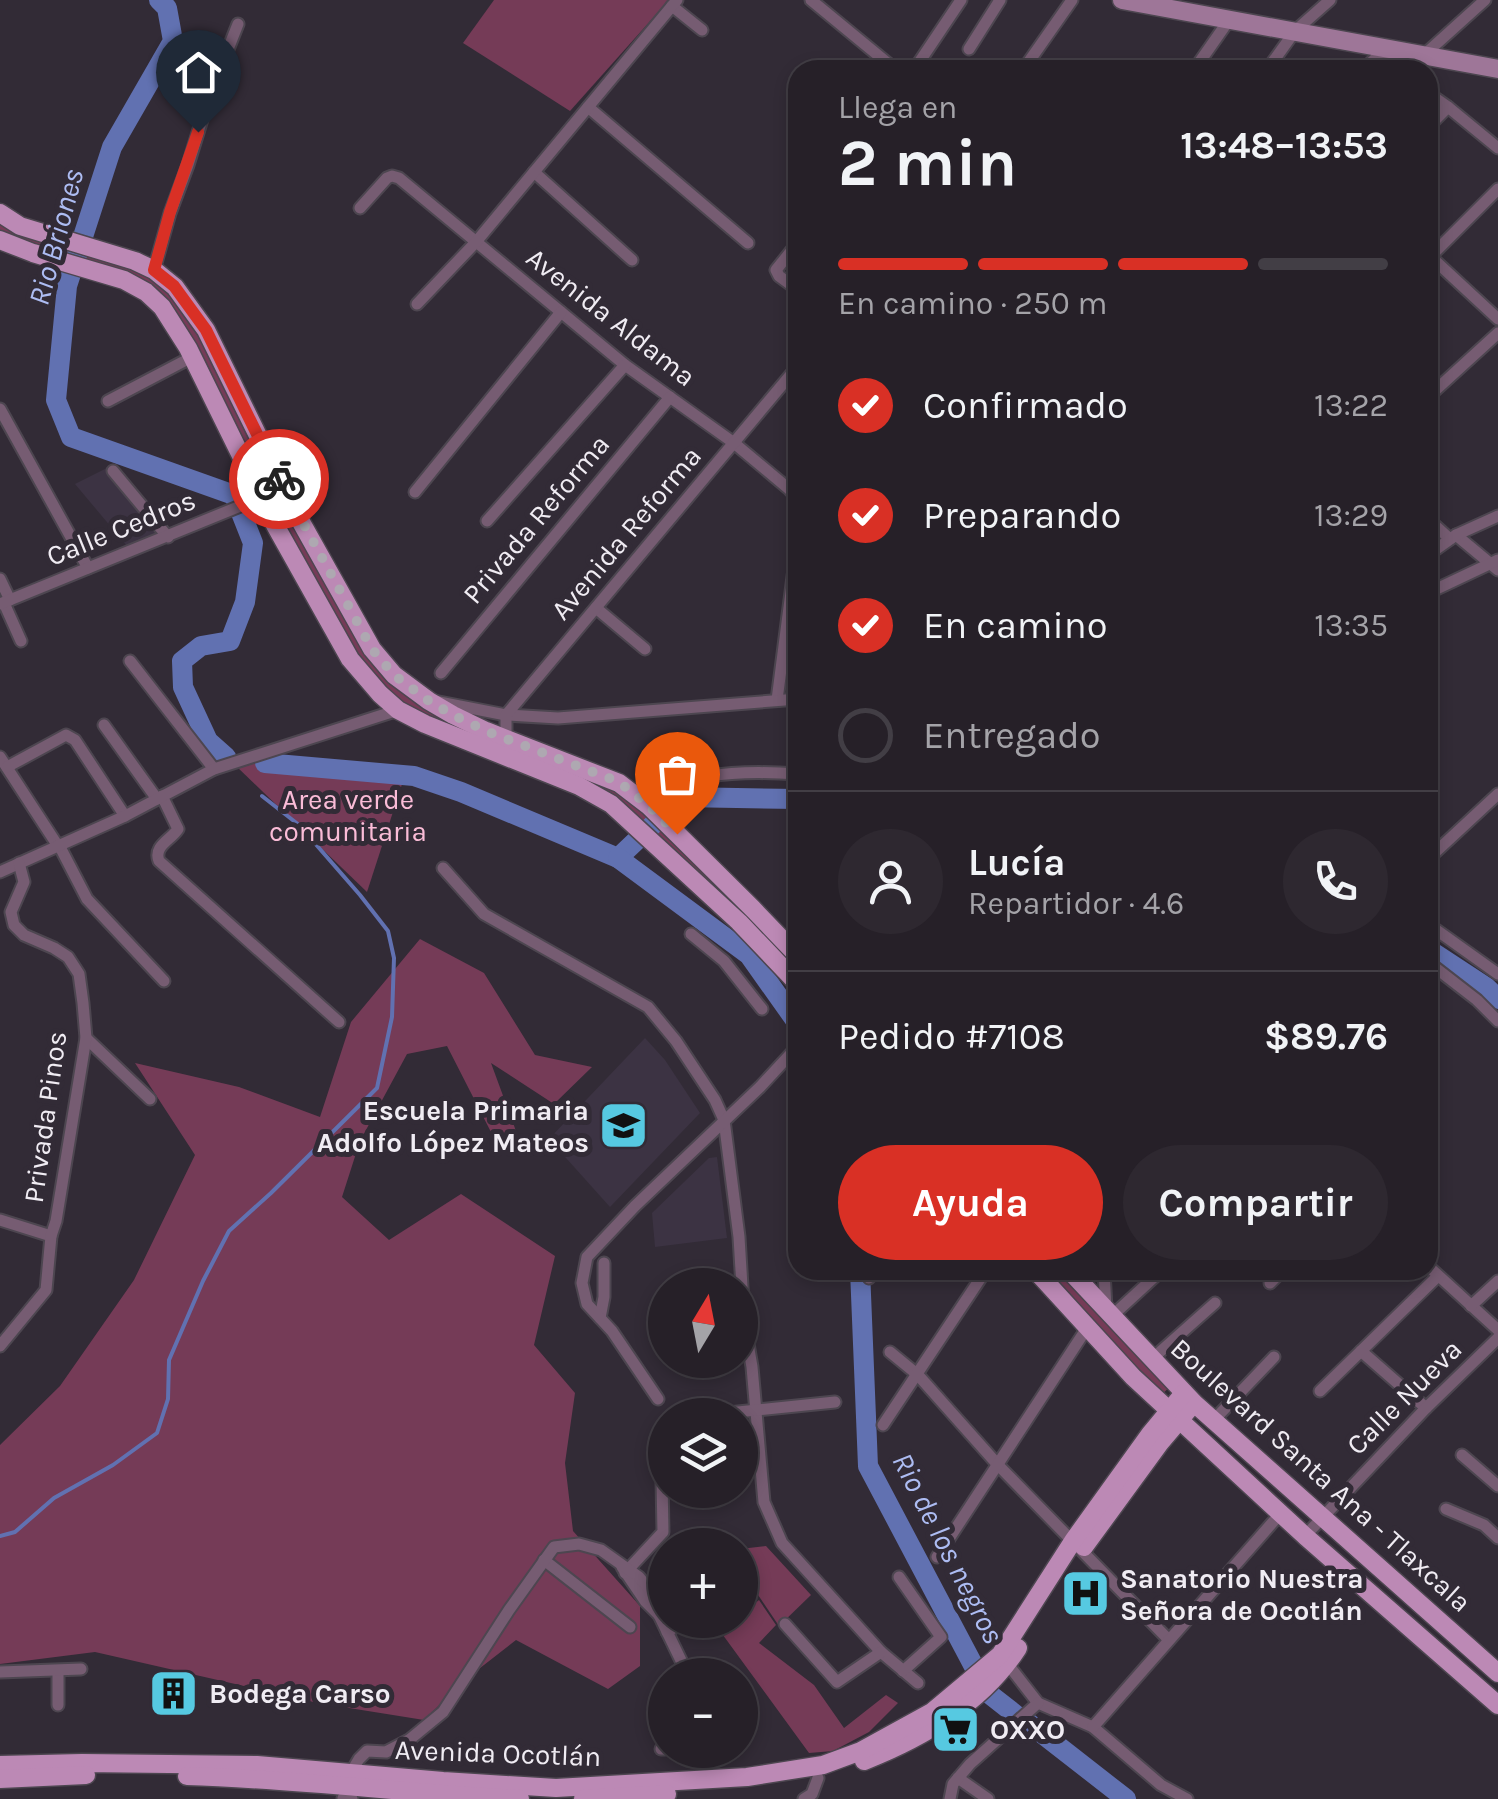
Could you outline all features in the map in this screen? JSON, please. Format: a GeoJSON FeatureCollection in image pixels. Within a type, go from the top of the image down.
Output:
{"type":"FeatureCollection","features":[{"type":"Feature","properties":{"kind":"main road"},"geometry":{"type":"LineString","coordinates":[[1122,0],[1295,31],[1375,52],[1498,69]]}},
{"type":"Feature","properties":{"kind":"main road"},"geometry":{"type":"LineString","coordinates":[[0,213],[20,226],[119,255],[154,270],[174,286],[206,330],[296,513],[372,649],[394,675],[453,715],[619,782],[720,876],[788,971]]}},
{"type":"Feature","properties":{"kind":"main road"},"geometry":{"type":"LineString","coordinates":[[2,244],[112,275],[146,292],[162,308],[192,357],[252,501],[274,525],[350,658],[380,694],[398,710],[425,724],[579,786],[621,812],[706,891],[788,948]]}},
{"type":"Feature","properties":{"kind":"main road"},"geometry":{"type":"LineString","coordinates":[[274,525],[296,513]]}},
{"type":"Feature","properties":{"kind":"main road"},"geometry":{"type":"LineString","coordinates":[[706,891],[720,876]]}},
{"type":"Feature","properties":{"kind":"main road","name":"Boulevard Santa Ana - Tlaxcala"},"geometry":{"type":"LineString","coordinates":[[1044,1280],[1132,1377],[1280,1514],[1493,1701]]}},
{"type":"Feature","properties":{"kind":"main road","name":"Boulevard Santa Ana - Tlaxcala"},"geometry":{"type":"LineString","coordinates":[[1078,1280],[1213,1421],[1498,1672]]}},
{"type":"Feature","properties":{"kind":"main road"},"geometry":{"type":"LineString","coordinates":[[1132,1377],[1150,1407],[1155,1439],[1211,1450]]}},
{"type":"Feature","properties":{"kind":"main road","name":"Avenida Ocotlán"},"geometry":{"type":"LineString","coordinates":[[582,1799],[748,1788],[818,1778],[872,1758],[946,1721],[969,1691],[1004,1660],[1077,1546],[1189,1398]]}},
{"type":"Feature","properties":{"kind":"main road"},"geometry":{"type":"LineString","coordinates":[[1378,1600],[1394,1580]]}},
{"type":"Feature","properties":{"kind":"main road","name":"Avenida Ocotlán"},"geometry":{"type":"LineString","coordinates":[[0,1765],[238,1765],[556,1788],[747,1777],[822,1765],[860,1750],[969,1691]]}},
{"type":"Feature","properties":{"kind":"main road","name":"Avenida Ocotlán"},"geometry":{"type":"LineString","coordinates":[[0,1779],[98,1775],[236,1778],[520,1799]]}},
{"type":"Feature","properties":{"kind":"street"},"geometry":{"type":"LineString","coordinates":[[811,0],[884,60]]}},
{"type":"Feature","properties":{"kind":"street"},"geometry":{"type":"LineString","coordinates":[[921,60],[960,0]]}},
{"type":"Feature","properties":{"kind":"street"},"geometry":{"type":"LineString","coordinates":[[969,49],[1000,0]]}},
{"type":"Feature","properties":{"kind":"street"},"geometry":{"type":"LineString","coordinates":[[1029,60],[1072,0]]}},
{"type":"Feature","properties":{"kind":"street"},"geometry":{"type":"LineString","coordinates":[[1274,60],[1295,31],[1330,0]]}},
{"type":"Feature","properties":{"kind":"street"},"geometry":{"type":"LineString","coordinates":[[1424,56],[1485,0]]}},
{"type":"Feature","properties":{"kind":"street"},"geometry":{"type":"LineString","coordinates":[[417,304],[476,242],[675,3],[702,30]]}},
{"type":"Feature","properties":{"kind":"street"},"geometry":{"type":"LineString","coordinates":[[1201,60],[1228,20]]}},
{"type":"Feature","properties":{"kind":"street"},"geometry":{"type":"LineString","coordinates":[[154,270],[211,91],[238,24]]}},
{"type":"Feature","properties":{"kind":"street"},"geometry":{"type":"LineString","coordinates":[[1369,60],[1375,52],[1383,60]]}},
{"type":"Feature","properties":{"kind":"street"},"geometry":{"type":"LineString","coordinates":[[1438,100],[1498,148]]}},
{"type":"Feature","properties":{"kind":"street"},"geometry":{"type":"LineString","coordinates":[[1438,117],[1448,107]]}},
{"type":"Feature","properties":{"kind":"street"},"geometry":{"type":"LineString","coordinates":[[586,110],[748,244]]}},
{"type":"Feature","properties":{"kind":"street"},"geometry":{"type":"LineString","coordinates":[[534,172],[632,260]]}},
{"type":"Feature","properties":{"kind":"street","name":"Avenida Aldama"},"geometry":{"type":"LineString","coordinates":[[360,208],[387,178],[399,178],[625,366],[734,442],[788,488]]}},
{"type":"Feature","properties":{"kind":"street"},"geometry":{"type":"LineString","coordinates":[[1438,248],[1498,189]]}},
{"type":"Feature","properties":{"kind":"street"},"geometry":{"type":"LineString","coordinates":[[788,255],[776,270],[788,283]]}},
{"type":"Feature","properties":{"kind":"street"},"geometry":{"type":"LineString","coordinates":[[1438,265],[1498,319]]}},
{"type":"Feature","properties":{"kind":"street"},"geometry":{"type":"LineString","coordinates":[[415,492],[561,312]]}},
{"type":"Feature","properties":{"kind":"street"},"geometry":{"type":"LineString","coordinates":[[1438,388],[1498,333]]}},
{"type":"Feature","properties":{"kind":"street"},"geometry":{"type":"LineString","coordinates":[[108,401],[192,357]]}},
{"type":"Feature","properties":{"kind":"street"},"geometry":{"type":"LineString","coordinates":[[487,521],[625,366]]}},
{"type":"Feature","properties":{"kind":"street","name":"Avenida Reforma"},"geometry":{"type":"LineString","coordinates":[[506,715],[788,378]]}},
{"type":"Feature","properties":{"kind":"street","name":"Privada Reforma"},"geometry":{"type":"LineString","coordinates":[[441,674],[670,397]]}},
{"type":"Feature","properties":{"kind":"street"},"geometry":{"type":"LineString","coordinates":[[0,409],[88,568]]}},
{"type":"Feature","properties":{"kind":"street"},"geometry":{"type":"LineString","coordinates":[[113,470],[168,537]]}},
{"type":"Feature","properties":{"kind":"street","name":"Calle Cedros"},"geometry":{"type":"LineString","coordinates":[[4,603],[252,501]]}},
{"type":"Feature","properties":{"kind":"street"},"geometry":{"type":"LineString","coordinates":[[1438,548],[1498,516]]}},
{"type":"Feature","properties":{"kind":"street"},"geometry":{"type":"LineString","coordinates":[[1438,526],[1495,565]]}},
{"type":"Feature","properties":{"kind":"street"},"geometry":{"type":"LineString","coordinates":[[1438,589],[1495,565]]}},
{"type":"Feature","properties":{"kind":"street"},"geometry":{"type":"LineString","coordinates":[[0,579],[4,603],[21,641]]}},
{"type":"Feature","properties":{"kind":"street"},"geometry":{"type":"LineString","coordinates":[[596,608],[645,649]]}},
{"type":"Feature","properties":{"kind":"street"},"geometry":{"type":"LineString","coordinates":[[777,700],[788,615]]}},
{"type":"Feature","properties":{"kind":"street"},"geometry":{"type":"LineString","coordinates":[[130,662],[214,769]]}},
{"type":"Feature","properties":{"kind":"street"},"geometry":{"type":"LineString","coordinates":[[429,701],[506,715],[558,718],[788,699]]}},
{"type":"Feature","properties":{"kind":"street"},"geometry":{"type":"LineString","coordinates":[[0,872],[125,816],[214,769],[398,710]]}},
{"type":"Feature","properties":{"kind":"street"},"geometry":{"type":"LineString","coordinates":[[506,715],[506,738]]}},
{"type":"Feature","properties":{"kind":"street"},"geometry":{"type":"LineString","coordinates":[[104,724],[160,798],[178,829],[158,849],[159,861],[339,1022]]}},
{"type":"Feature","properties":{"kind":"street"},"geometry":{"type":"LineString","coordinates":[[125,816],[74,740],[66,735],[4,762],[58,845],[87,899],[164,981]]}},
{"type":"Feature","properties":{"kind":"street"},"geometry":{"type":"LineString","coordinates":[[667,786],[692,778],[752,771],[788,773]]}},
{"type":"Feature","properties":{"kind":"street"},"geometry":{"type":"LineString","coordinates":[[1438,850],[1498,794]]}},
{"type":"Feature","properties":{"kind":"street","name":"Privada Pinos"},"geometry":{"type":"LineString","coordinates":[[0,1346],[46,1290],[51,1236],[86,1038],[79,974],[68,958],[24,935],[14,925],[11,912],[24,882],[20,863]]}},
{"type":"Feature","properties":{"kind":"street"},"geometry":{"type":"LineString","coordinates":[[443,868],[484,914],[648,1007],[715,1100],[724,1120],[754,1398]]}},
{"type":"Feature","properties":{"kind":"street"},"geometry":{"type":"LineString","coordinates":[[1438,931],[1498,974]]}},
{"type":"Feature","properties":{"kind":"street"},"geometry":{"type":"LineString","coordinates":[[692,934],[724,960],[762,1008]]}},
{"type":"Feature","properties":{"kind":"street"},"geometry":{"type":"LineString","coordinates":[[1438,970],[1498,1021]]}},
{"type":"Feature","properties":{"kind":"street"},"geometry":{"type":"LineString","coordinates":[[86,1038],[150,1100]]}},
{"type":"Feature","properties":{"kind":"street"},"geometry":{"type":"LineString","coordinates":[[657,1398],[588,1304],[582,1284],[587,1257],[788,1057]]}},
{"type":"Feature","properties":{"kind":"street"},"geometry":{"type":"LineString","coordinates":[[0,1220],[51,1236]]}},
{"type":"Feature","properties":{"kind":"street"},"geometry":{"type":"LineString","coordinates":[[600,1318],[604,1263]]}},
{"type":"Feature","properties":{"kind":"street"},"geometry":{"type":"LineString","coordinates":[[1438,1276],[1498,1330]]}},
{"type":"Feature","properties":{"kind":"street"},"geometry":{"type":"LineString","coordinates":[[882,1425],[980,1280]]}},
{"type":"Feature","properties":{"kind":"street"},"geometry":{"type":"LineString","coordinates":[[1105,1280],[1109,1313]]}},
{"type":"Feature","properties":{"kind":"street"},"geometry":{"type":"LineString","coordinates":[[1109,1313],[1150,1280]]}},
{"type":"Feature","properties":{"kind":"street"},"geometry":{"type":"LineString","coordinates":[[1270,1284],[1274,1280]]}},
{"type":"Feature","properties":{"kind":"street"},"geometry":{"type":"LineString","coordinates":[[1320,1391],[1434,1280]]}},
{"type":"Feature","properties":{"kind":"street"},"geometry":{"type":"LineString","coordinates":[[1472,1306],[1498,1281]]}},
{"type":"Feature","properties":{"kind":"street"},"geometry":{"type":"LineString","coordinates":[[1152,1360],[1215,1303]]}},
{"type":"Feature","properties":{"kind":"street"},"geometry":{"type":"LineString","coordinates":[[938,1557],[1087,1328]]}},
{"type":"Feature","properties":{"kind":"street","name":"Calle Nueva"},"geometry":{"type":"LineString","coordinates":[[1305,1536],[1498,1338]]}},
{"type":"Feature","properties":{"kind":"street"},"geometry":{"type":"LineString","coordinates":[[1362,1350],[1426,1408]]}},
{"type":"Feature","properties":{"kind":"street"},"geometry":{"type":"LineString","coordinates":[[890,1352],[918,1375],[998,1465],[1168,1639]]}},
{"type":"Feature","properties":{"kind":"street"},"geometry":{"type":"LineString","coordinates":[[1213,1421],[1274,1357]]}},
{"type":"Feature","properties":{"kind":"street"},"geometry":{"type":"LineString","coordinates":[[758,1410],[835,1402]]}},
{"type":"Feature","properties":{"kind":"street"},"geometry":{"type":"LineString","coordinates":[[758,1433],[764,1502],[782,1542],[881,1652],[918,1683]]}},
{"type":"Feature","properties":{"kind":"street"},"geometry":{"type":"LineString","coordinates":[[1462,1455],[1498,1486]]}},
{"type":"Feature","properties":{"kind":"street"},"geometry":{"type":"LineString","coordinates":[[624,1568],[664,1532],[663,1508]]}},
{"type":"Feature","properties":{"kind":"street"},"geometry":{"type":"LineString","coordinates":[[1446,1509],[1484,1525],[1498,1538]]}},
{"type":"Feature","properties":{"kind":"street"},"geometry":{"type":"LineString","coordinates":[[1094,1727],[1280,1514]]}},
{"type":"Feature","properties":{"kind":"street"},"geometry":{"type":"LineString","coordinates":[[350,1774],[367,1750],[390,1750],[443,1712],[554,1546],[580,1544],[601,1550],[624,1568],[648,1597]]}},
{"type":"Feature","properties":{"kind":"street"},"geometry":{"type":"LineString","coordinates":[[544,1560],[630,1627]]}},
{"type":"Feature","properties":{"kind":"street"},"geometry":{"type":"LineString","coordinates":[[899,1577],[940,1636],[902,1671]]}},
{"type":"Feature","properties":{"kind":"street"},"geometry":{"type":"LineString","coordinates":[[785,1624],[837,1682],[881,1652]]}},
{"type":"Feature","properties":{"kind":"street"},"geometry":{"type":"LineString","coordinates":[[1004,1660],[1038,1703],[1094,1727],[1161,1785],[1187,1799]]}},
{"type":"Feature","properties":{"kind":"street"},"geometry":{"type":"LineString","coordinates":[[0,1672],[82,1669]]}},
{"type":"Feature","properties":{"kind":"street"},"geometry":{"type":"LineString","coordinates":[[58,1670],[58,1706]]}},
{"type":"Feature","properties":{"kind":"street"},"geometry":{"type":"LineString","coordinates":[[1493,1701],[1498,1672]]}},
{"type":"Feature","properties":{"kind":"street"},"geometry":{"type":"LineString","coordinates":[[950,1799],[953,1784],[970,1764],[1038,1703]]}},
{"type":"Feature","properties":{"kind":"street"},"geometry":{"type":"LineString","coordinates":[[804,1799],[812,1794],[818,1778]]}},
{"type":"Feature","properties":{"kind":"street"},"geometry":{"type":"LineString","coordinates":[[958,1778],[988,1799]]}},
{"type":"Feature","properties":{"kind":"street"},"geometry":{"type":"LineString","coordinates":[[343,1798],[352,1799]]}},
{"type":"Feature","properties":{"kind":"shaded area"},"geometry":{"type":"Polygon","coordinates":[[[107,468],[162,534],[127,546],[75,484],[107,468]]]}},
{"type":"Feature","properties":{"kind":"shaded area","name":"Escuela Primaria Adolfo López Mateos"},"geometry":{"type":"Polygon","coordinates":[[[645,1038],[665,1060],[700,1113],[610,1207],[549,1139],[645,1038]]]}},
{"type":"Feature","properties":{"kind":"shaded area"},"geometry":{"type":"Polygon","coordinates":[[[717,1157],[727,1238],[655,1247],[652,1213],[709,1158],[717,1157]]]}},
{"type":"Feature","properties":{"kind":"green space"},"geometry":{"type":"Polygon","coordinates":[[[494,0],[669,0],[570,111],[463,43],[494,0]]]}},
{"type":"Feature","properties":{"kind":"green space"},"geometry":{"type":"Polygon","coordinates":[[[0,221],[131,268],[163,287],[200,337],[285,508],[274,514],[164,306],[0,233],[0,221]]]}},
{"type":"Feature","properties":{"kind":"green space"},"geometry":{"type":"Polygon","coordinates":[[[295,519],[368,648],[414,694],[598,775],[719,876],[706,890],[623,811],[461,736],[401,703],[355,655],[280,526],[295,519]]]}},
{"type":"Feature","properties":{"kind":"green space","name":"Area verde comunitaria"},"geometry":{"type":"Polygon","coordinates":[[[244,762],[404,778],[367,892],[235,765],[244,762]]]}},
{"type":"Feature","properties":{"kind":"green space"},"geometry":{"type":"Polygon","coordinates":[[[420,939],[484,973],[535,1055],[592,1067],[554,1104],[491,1063],[520,1142],[493,1136],[447,1046],[407,1054],[360,1141],[342,1197],[389,1240],[461,1194],[555,1256],[534,1345],[575,1393],[565,1463],[573,1531],[640,1606],[640,1666],[608,1689],[516,1640],[466,1679],[424,1720],[318,1703],[95,1652],[0,1664],[0,1445],[60,1386],[134,1280],[195,1155],[135,1063],[239,1087],[320,1117],[351,1022],[420,939]]]}},
{"type":"Feature","properties":{"kind":"green space"},"geometry":{"type":"Polygon","coordinates":[[[1055,1280],[1069,1280],[1171,1386],[1161,1395],[1055,1280]]]}},
{"type":"Feature","properties":{"kind":"green space"},"geometry":{"type":"Polygon","coordinates":[[[766,1546],[811,1595],[779,1626],[758,1595],[758,1547],[766,1546]]]}},
{"type":"Feature","properties":{"kind":"green space"},"geometry":{"type":"Polygon","coordinates":[[[758,1601],[776,1625],[759,1643],[814,1685],[844,1728],[886,1695],[898,1703],[869,1732],[833,1751],[809,1753],[758,1683],[758,1658],[740,1658],[725,1638],[758,1638],[758,1601]]]}},
{"type":"Feature","properties":{"kind":"waterway","name":"Rio Briones"},"geometry":{"type":"LineString","coordinates":[[159,0],[167,8],[173,41],[112,147],[67,286],[56,400],[71,437],[234,495],[253,543],[245,602],[230,641],[201,646],[182,661],[183,687],[208,741],[226,757]]}},
{"type":"Feature","properties":{"kind":"waterway","name":"Rio Briones"},"geometry":{"type":"LineString","coordinates":[[265,763],[414,776],[618,858],[682,797],[788,799]]}},
{"type":"Feature","properties":{"kind":"waterway"},"geometry":{"type":"LineString","coordinates":[[0,1536],[15,1532],[54,1498],[113,1465],[157,1433],[168,1399],[169,1360],[229,1231],[377,1088],[392,1017],[394,958],[388,931],[299,825],[262,796]]}},
{"type":"Feature","properties":{"kind":"waterway","name":"Rio de los negros"},"geometry":{"type":"LineString","coordinates":[[618,858],[749,955],[788,1010]]}},
{"type":"Feature","properties":{"kind":"waterway","name":"Rio Briones"},"geometry":{"type":"LineString","coordinates":[[1438,956],[1498,999]]}},
{"type":"Feature","properties":{"kind":"waterway","name":"Rio de los negros"},"geometry":{"type":"LineString","coordinates":[[860,1280],[868,1466],[988,1693],[1016,1715]]}},
{"type":"Feature","properties":{"kind":"waterway","name":"Rio de los negros"},"geometry":{"type":"LineString","coordinates":[[1026,1721],[1126,1799]]}},
{"type":"Feature","properties":{"kind":"way so far"},"geometry":{"type":"LineString","coordinates":[[279,479],[372,649],[394,675],[429,701],[486,731],[619,782],[677,834]]}},
{"type":"Feature","properties":{"kind":"place","name":"Escuela Primaria Adolfo López Mateos"},"geometry":{"type":"Point","coordinates":[624,1126]}},
{"type":"Feature","properties":{"kind":"place","name":"Sanatorio Nuestra Señora de Ocotlán"},"geometry":{"type":"Point","coordinates":[1085,1594]}},
{"type":"Feature","properties":{"kind":"place","name":"Bodega Carso"},"geometry":{"type":"Point","coordinates":[174,1693]}},
{"type":"Feature","properties":{"kind":"place","name":"OXXO"},"geometry":{"type":"Point","coordinates":[955,1729]}},
{"type":"Feature","properties":{"kind":"route"},"geometry":{"type":"LineString","coordinates":[[198,132],[154,270],[174,286],[206,330],[279,479]]}}]}
